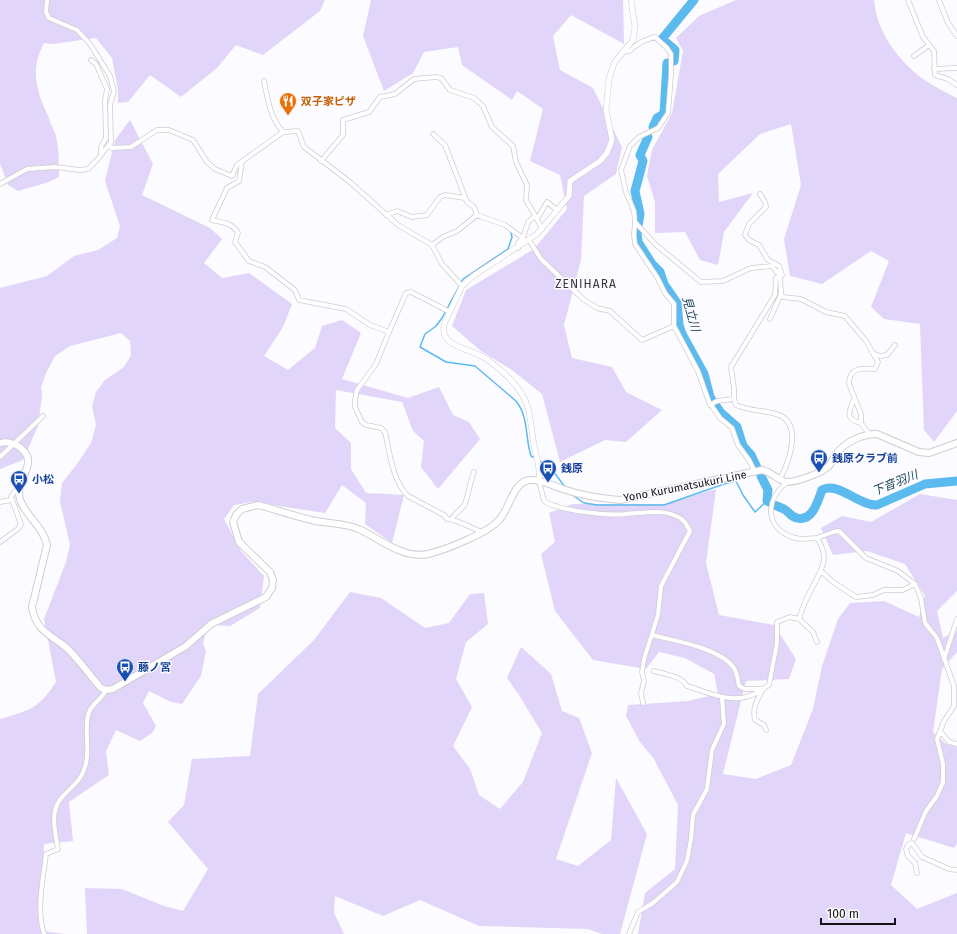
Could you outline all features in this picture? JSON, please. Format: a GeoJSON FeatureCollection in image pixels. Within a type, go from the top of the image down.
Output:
{"type":"FeatureCollection","features":[{"type":"Feature","properties":{"kind":"main road"},"geometry":{"type":"LineString","coordinates":[[788,482],[818,473],[829,466],[843,446],[853,440],[870,434],[877,434],[919,452],[928,453],[956,442]]}},
{"type":"Feature","properties":{"kind":"main road"},"geometry":{"type":"LineString","coordinates":[[0,443],[10,442],[24,451],[29,458],[29,465],[20,489],[21,502],[41,528],[47,545],[32,607],[33,615],[43,631],[66,647],[101,688],[106,690]]}},
{"type":"Feature","properties":{"kind":"main road","name":"Yono Kurumatsukuri Line"},"geometry":{"type":"LineString","coordinates":[[106,690],[113,689],[186,646],[211,624],[266,597],[272,588],[273,580],[270,572],[239,542],[235,533],[233,522],[236,515],[250,506],[258,505],[315,521],[346,525],[359,529],[397,549],[418,555],[428,554],[482,532],[499,521],[507,509],[518,486],[522,482],[530,480],[539,481],[596,498],[620,500],[762,470],[771,472],[780,479],[788,482]]}},
{"type":"Feature","properties":{"kind":"street"},"geometry":{"type":"LineString","coordinates":[[0,184],[27,169],[55,167],[80,170],[88,169],[109,146],[112,136],[110,105],[114,91],[110,76],[90,44],[77,30],[49,18],[46,12],[47,0]]}},
{"type":"Feature","properties":{"kind":"street"},"geometry":{"type":"LineString","coordinates":[[631,0],[635,32],[630,45],[614,64],[610,72],[606,110],[612,133],[612,140],[607,153],[600,161],[570,181],[569,196],[542,229],[518,248],[473,276],[462,286],[444,324],[443,330],[447,340],[488,359],[500,369],[524,396],[528,407],[535,452],[540,470],[539,481],[544,501],[549,504],[582,512],[627,514],[638,512],[660,513],[676,516],[686,522],[690,531],[661,586],[658,615],[644,659],[642,672],[644,681],[641,693],[643,703]]}},
{"type":"Feature","properties":{"kind":"street"},"geometry":{"type":"LineString","coordinates":[[908,0],[923,37],[934,51],[934,69],[936,76],[948,79],[957,85]]}},
{"type":"Feature","properties":{"kind":"street"},"geometry":{"type":"LineString","coordinates":[[939,0],[948,23],[957,36]]}},
{"type":"Feature","properties":{"kind":"street"},"geometry":{"type":"LineString","coordinates":[[624,52],[630,51],[635,45],[655,37],[669,50],[671,59],[668,113],[658,128],[633,142],[627,150],[621,166],[626,192],[638,225],[656,245],[701,282],[723,281],[751,268],[765,266],[772,266],[780,276]]}},
{"type":"Feature","properties":{"kind":"street"},"geometry":{"type":"LineString","coordinates":[[914,56],[929,44]]}},
{"type":"Feature","properties":{"kind":"street"},"geometry":{"type":"LineString","coordinates":[[91,60],[96,64],[107,89],[104,101],[106,138],[101,148],[101,156]]}},
{"type":"Feature","properties":{"kind":"street"},"geometry":{"type":"LineString","coordinates":[[934,69],[957,68]]}},
{"type":"Feature","properties":{"kind":"street"},"geometry":{"type":"LineString","coordinates":[[321,161],[343,135],[343,120],[369,112],[380,97],[395,94],[414,79],[441,78],[450,90],[474,98],[483,106],[492,127],[513,146],[516,162],[527,185],[526,200],[542,229]]}},
{"type":"Feature","properties":{"kind":"street"},"geometry":{"type":"LineString","coordinates":[[264,81],[271,114],[283,132]]}},
{"type":"Feature","properties":{"kind":"street"},"geometry":{"type":"LineString","coordinates":[[109,146],[112,148],[131,147],[157,130],[169,130],[193,140],[207,162],[215,169],[232,176],[237,165],[283,132],[298,130],[304,147],[350,182],[398,226],[432,245],[442,264],[462,286]]}},
{"type":"Feature","properties":{"kind":"street"},"geometry":{"type":"LineString","coordinates":[[433,134],[445,145],[465,198],[474,207],[477,215],[505,225],[523,238]]}},
{"type":"Feature","properties":{"kind":"street"},"geometry":{"type":"LineString","coordinates":[[242,161],[239,181],[227,188],[212,220],[231,224],[238,233],[235,242],[249,261],[265,267],[295,290],[299,300],[346,308],[370,325],[389,332]]}},
{"type":"Feature","properties":{"kind":"street"},"geometry":{"type":"LineString","coordinates":[[760,194],[766,207],[749,224],[745,235],[749,240],[759,245],[768,260],[779,266],[782,275],[780,276],[781,294],[770,319]]}},
{"type":"Feature","properties":{"kind":"street"},"geometry":{"type":"LineString","coordinates":[[386,215],[397,211],[412,217],[427,215],[440,196],[445,195],[465,198]]}},
{"type":"Feature","properties":{"kind":"street"},"geometry":{"type":"LineString","coordinates":[[518,248],[518,243],[523,238],[528,222],[536,218],[547,202],[557,210]]}},
{"type":"Feature","properties":{"kind":"street"},"geometry":{"type":"LineString","coordinates":[[432,245],[443,237],[457,231],[477,215]]}},
{"type":"Feature","properties":{"kind":"street"},"geometry":{"type":"LineString","coordinates":[[638,225],[634,239],[637,248],[657,277],[665,293],[674,304],[674,326],[698,371],[704,391],[720,418],[732,428],[738,445],[749,460],[755,472]]}},
{"type":"Feature","properties":{"kind":"street"},"geometry":{"type":"LineString","coordinates":[[529,240],[541,259],[583,299],[597,308],[610,311],[642,340],[674,326]]}},
{"type":"Feature","properties":{"kind":"street"},"geometry":{"type":"LineString","coordinates":[[780,276],[776,278],[775,295],[731,367],[734,399],[736,405],[775,414],[788,424],[792,442],[787,464],[780,479]]}},
{"type":"Feature","properties":{"kind":"street"},"geometry":{"type":"LineString","coordinates":[[450,312],[411,292],[406,293],[376,364],[357,390],[355,407],[362,422],[366,425],[380,428],[385,432],[392,465],[403,491],[408,496],[444,515],[447,519],[452,518],[458,523],[482,532]]}},
{"type":"Feature","properties":{"kind":"street"},"geometry":{"type":"LineString","coordinates":[[781,294],[786,298],[801,299],[826,312],[845,316],[858,329],[875,354],[878,362],[877,368],[859,368],[853,371],[849,379],[849,384],[861,414],[861,423],[870,434]]}},
{"type":"Feature","properties":{"kind":"street"},"geometry":{"type":"LineString","coordinates":[[875,354],[880,356],[887,355],[895,345]]}},
{"type":"Feature","properties":{"kind":"street"},"geometry":{"type":"LineString","coordinates":[[854,398],[848,410],[849,416],[855,422],[861,423]]}},
{"type":"Feature","properties":{"kind":"street"},"geometry":{"type":"LineString","coordinates":[[712,404],[734,399]]}},
{"type":"Feature","properties":{"kind":"street"},"geometry":{"type":"LineString","coordinates":[[0,457],[15,445],[43,416]]}},
{"type":"Feature","properties":{"kind":"street"},"geometry":{"type":"LineString","coordinates":[[452,518],[457,510],[462,508],[465,503],[474,472]]}},
{"type":"Feature","properties":{"kind":"street"},"geometry":{"type":"LineString","coordinates":[[788,482],[782,486],[771,504],[772,522],[782,531],[800,539],[817,538],[839,531],[866,558],[898,571],[915,584],[921,598],[925,623],[937,638],[954,686],[954,706],[940,731],[937,744],[943,764],[943,782],[937,796],[926,811],[914,839]]}},
{"type":"Feature","properties":{"kind":"street"},"geometry":{"type":"LineString","coordinates":[[0,542],[18,529],[21,524],[11,500],[12,494],[20,489]]}},
{"type":"Feature","properties":{"kind":"street"},"geometry":{"type":"LineString","coordinates":[[0,502],[11,500]]}},
{"type":"Feature","properties":{"kind":"street"},"geometry":{"type":"LineString","coordinates":[[799,619],[810,592],[822,572],[825,555],[823,547],[817,538]]}},
{"type":"Feature","properties":{"kind":"street"},"geometry":{"type":"LineString","coordinates":[[822,572],[833,582],[856,597],[873,595],[884,590],[903,590],[915,584]]}},
{"type":"Feature","properties":{"kind":"street"},"geometry":{"type":"LineString","coordinates":[[654,671],[685,682],[687,686],[722,698],[746,697],[769,685],[777,643],[777,622],[790,618],[799,619],[813,632],[817,642]]}},
{"type":"Feature","properties":{"kind":"street"},"geometry":{"type":"LineString","coordinates":[[944,659],[957,618]]}},
{"type":"Feature","properties":{"kind":"street"},"geometry":{"type":"LineString","coordinates":[[652,635],[705,649],[730,663],[735,669],[739,686],[745,689],[763,689]]}},
{"type":"Feature","properties":{"kind":"street"},"geometry":{"type":"LineString","coordinates":[[763,689],[754,706],[754,713],[755,720],[764,725],[766,730]]}},
{"type":"Feature","properties":{"kind":"street"},"geometry":{"type":"LineString","coordinates":[[44,934],[41,924],[41,892],[46,854],[58,849],[53,824],[56,806],[60,799],[76,785],[83,774],[88,753],[89,713],[103,697],[106,690]]}},
{"type":"Feature","properties":{"kind":"street"},"geometry":{"type":"LineString","coordinates":[[628,934],[638,912],[653,903],[677,882],[687,861],[691,839],[692,814],[707,789],[712,750],[724,724],[722,698]]}},
{"type":"Feature","properties":{"kind":"street"},"geometry":{"type":"LineString","coordinates":[[940,731],[948,742],[957,744]]}},
{"type":"Feature","properties":{"kind":"street"},"geometry":{"type":"LineString","coordinates":[[917,873],[915,863],[908,856],[906,849],[909,844],[912,844],[922,857],[949,869],[957,870]]}},
{"type":"Feature","properties":{"kind":"shaded area"},"geometry":{"type":"Polygon","coordinates":[[[0,0],[325,0],[320,11],[263,55],[236,45],[217,68],[181,97],[150,75],[128,102],[118,103],[118,90],[112,58],[96,38],[53,44],[44,43],[37,62],[36,80],[40,97],[56,136],[59,177],[49,182],[18,191],[8,185],[0,164],[0,0]]]}},
{"type":"Feature","properties":{"kind":"shaded area"},"geometry":{"type":"Polygon","coordinates":[[[371,0],[623,0],[624,44],[571,15],[553,36],[560,70],[593,88],[622,147],[616,174],[584,196],[581,260],[564,325],[572,358],[612,367],[626,392],[662,410],[626,442],[605,440],[560,462],[542,394],[512,370],[481,351],[452,326],[466,290],[534,249],[567,209],[560,175],[530,161],[543,109],[517,91],[512,100],[462,65],[458,47],[424,52],[413,73],[384,91],[363,36],[371,0]]]}},
{"type":"Feature","properties":{"kind":"shaded area"},"geometry":{"type":"Polygon","coordinates":[[[736,0],[874,0],[883,32],[902,60],[923,79],[957,98],[957,411],[934,442],[924,430],[920,324],[884,319],[871,307],[889,261],[871,251],[822,284],[790,276],[784,239],[801,185],[791,124],[760,134],[718,174],[719,202],[753,193],[724,232],[718,265],[700,260],[685,232],[655,233],[655,202],[647,176],[652,150],[672,113],[683,51],[676,38],[699,16],[736,0]]]}},
{"type":"Feature","properties":{"kind":"shaded area"},"geometry":{"type":"Polygon","coordinates":[[[130,120],[153,164],[142,195],[210,228],[222,239],[204,263],[222,278],[249,273],[292,304],[283,327],[264,356],[288,370],[315,348],[322,326],[342,320],[361,333],[342,379],[408,398],[439,387],[453,415],[469,422],[480,439],[438,489],[421,467],[424,441],[413,431],[402,402],[336,390],[335,428],[351,443],[351,469],[366,493],[404,495],[392,543],[365,524],[366,503],[342,485],[325,513],[252,502],[234,505],[224,519],[241,551],[264,576],[260,608],[230,626],[208,625],[203,643],[206,652],[201,676],[182,704],[171,702],[149,691],[143,703],[156,726],[152,733],[140,741],[116,730],[106,751],[109,775],[69,802],[73,841],[44,844],[42,931],[65,934],[0,934],[0,719],[33,707],[44,698],[56,682],[44,619],[66,562],[70,545],[60,502],[62,483],[91,443],[96,425],[92,406],[96,392],[105,380],[124,367],[131,355],[130,341],[121,333],[70,346],[55,356],[41,387],[42,396],[38,426],[23,460],[0,469],[0,288],[47,276],[74,256],[98,250],[117,238],[120,226],[105,181],[115,140],[130,120]]]}},
{"type":"Feature","properties":{"kind":"shaded area"},"geometry":{"type":"Polygon","coordinates":[[[716,489],[706,563],[719,615],[774,625],[796,659],[789,679],[746,681],[723,774],[756,779],[791,765],[813,709],[822,666],[838,619],[850,603],[884,601],[919,617],[925,596],[905,564],[867,551],[833,555],[821,528],[842,516],[871,522],[920,494],[957,500],[957,591],[937,611],[943,638],[957,631],[957,652],[942,669],[933,732],[946,744],[957,747],[957,844],[954,848],[906,833],[891,885],[917,909],[957,893],[957,934],[638,934],[645,893],[675,869],[678,805],[654,759],[640,742],[626,716],[628,705],[688,701],[718,694],[714,674],[685,658],[659,652],[646,669],[593,660],[555,611],[541,554],[555,542],[549,513],[572,504],[665,504],[716,489]]]}},
{"type":"Feature","properties":{"kind":"shaded area"},"geometry":{"type":"Polygon","coordinates":[[[350,592],[381,598],[425,628],[449,623],[470,594],[484,593],[488,624],[466,642],[456,679],[472,707],[453,746],[470,769],[479,795],[500,809],[523,782],[542,733],[507,678],[521,647],[551,674],[562,711],[579,718],[592,753],[556,859],[578,866],[611,840],[616,778],[647,834],[620,934],[602,934],[588,929],[479,926],[420,900],[383,916],[335,896],[334,913],[344,934],[87,934],[85,888],[122,889],[164,906],[183,911],[208,869],[168,822],[184,805],[192,759],[250,756],[258,694],[314,640],[350,592]]]}},
{"type":"Feature","properties":{"kind":"waterway","name":"見立川"},"geometry":{"type":"LineString","coordinates":[[674,61],[675,50],[662,39],[694,0]]}},
{"type":"Feature","properties":{"kind":"waterway","name":"見立川"},"geometry":{"type":"LineString","coordinates":[[653,127],[657,118],[664,114],[667,63]]}},
{"type":"Feature","properties":{"kind":"waterway","name":"見立川"},"geometry":{"type":"LineString","coordinates":[[648,137],[640,155],[643,161],[635,191],[640,214],[637,232],[638,242],[652,264],[660,272],[664,284],[677,303],[679,325],[682,334],[704,374],[710,397],[721,413],[737,427],[743,446],[751,455],[757,468]]}},
{"type":"Feature","properties":{"kind":"waterway"},"geometry":{"type":"LineString","coordinates":[[511,233],[512,237],[508,249],[463,279],[442,318],[436,326],[425,334],[420,347],[446,362],[475,366],[516,401],[525,421],[531,456],[535,458]]}},
{"type":"Feature","properties":{"kind":"waterway"},"geometry":{"type":"LineString","coordinates":[[540,461],[553,471],[565,487]]}},
{"type":"Feature","properties":{"kind":"waterway","name":"下音羽川"},"geometry":{"type":"LineString","coordinates":[[761,476],[768,490],[767,501],[784,509],[793,517],[797,518],[807,517],[811,514],[817,504],[822,490],[828,488],[842,491],[863,502],[877,505],[925,484],[957,481]]}},
{"type":"Feature","properties":{"kind":"waterway"},"geometry":{"type":"LineString","coordinates":[[571,494],[584,503],[597,505],[664,505],[736,481],[743,495],[755,512],[767,501]]}},
{"type":"Feature","properties":{"kind":"place","name":"双子家ピザ"},"geometry":{"type":"Point","coordinates":[288,116]}},
{"type":"Feature","properties":{"kind":"place","name":"銭原クラブ前"},"geometry":{"type":"Point","coordinates":[819,473]}},
{"type":"Feature","properties":{"kind":"place","name":"銭原"},"geometry":{"type":"Point","coordinates":[548,483]}},
{"type":"Feature","properties":{"kind":"place","name":"小松"},"geometry":{"type":"Point","coordinates":[19,494]}},
{"type":"Feature","properties":{"kind":"place","name":"藤ノ宮"},"geometry":{"type":"Point","coordinates":[125,682]}},
{"type":"Feature","properties":{"kind":"district","name":"ZENIHARA"},"geometry":{"type":"Point","coordinates":[586,284]}}]}
